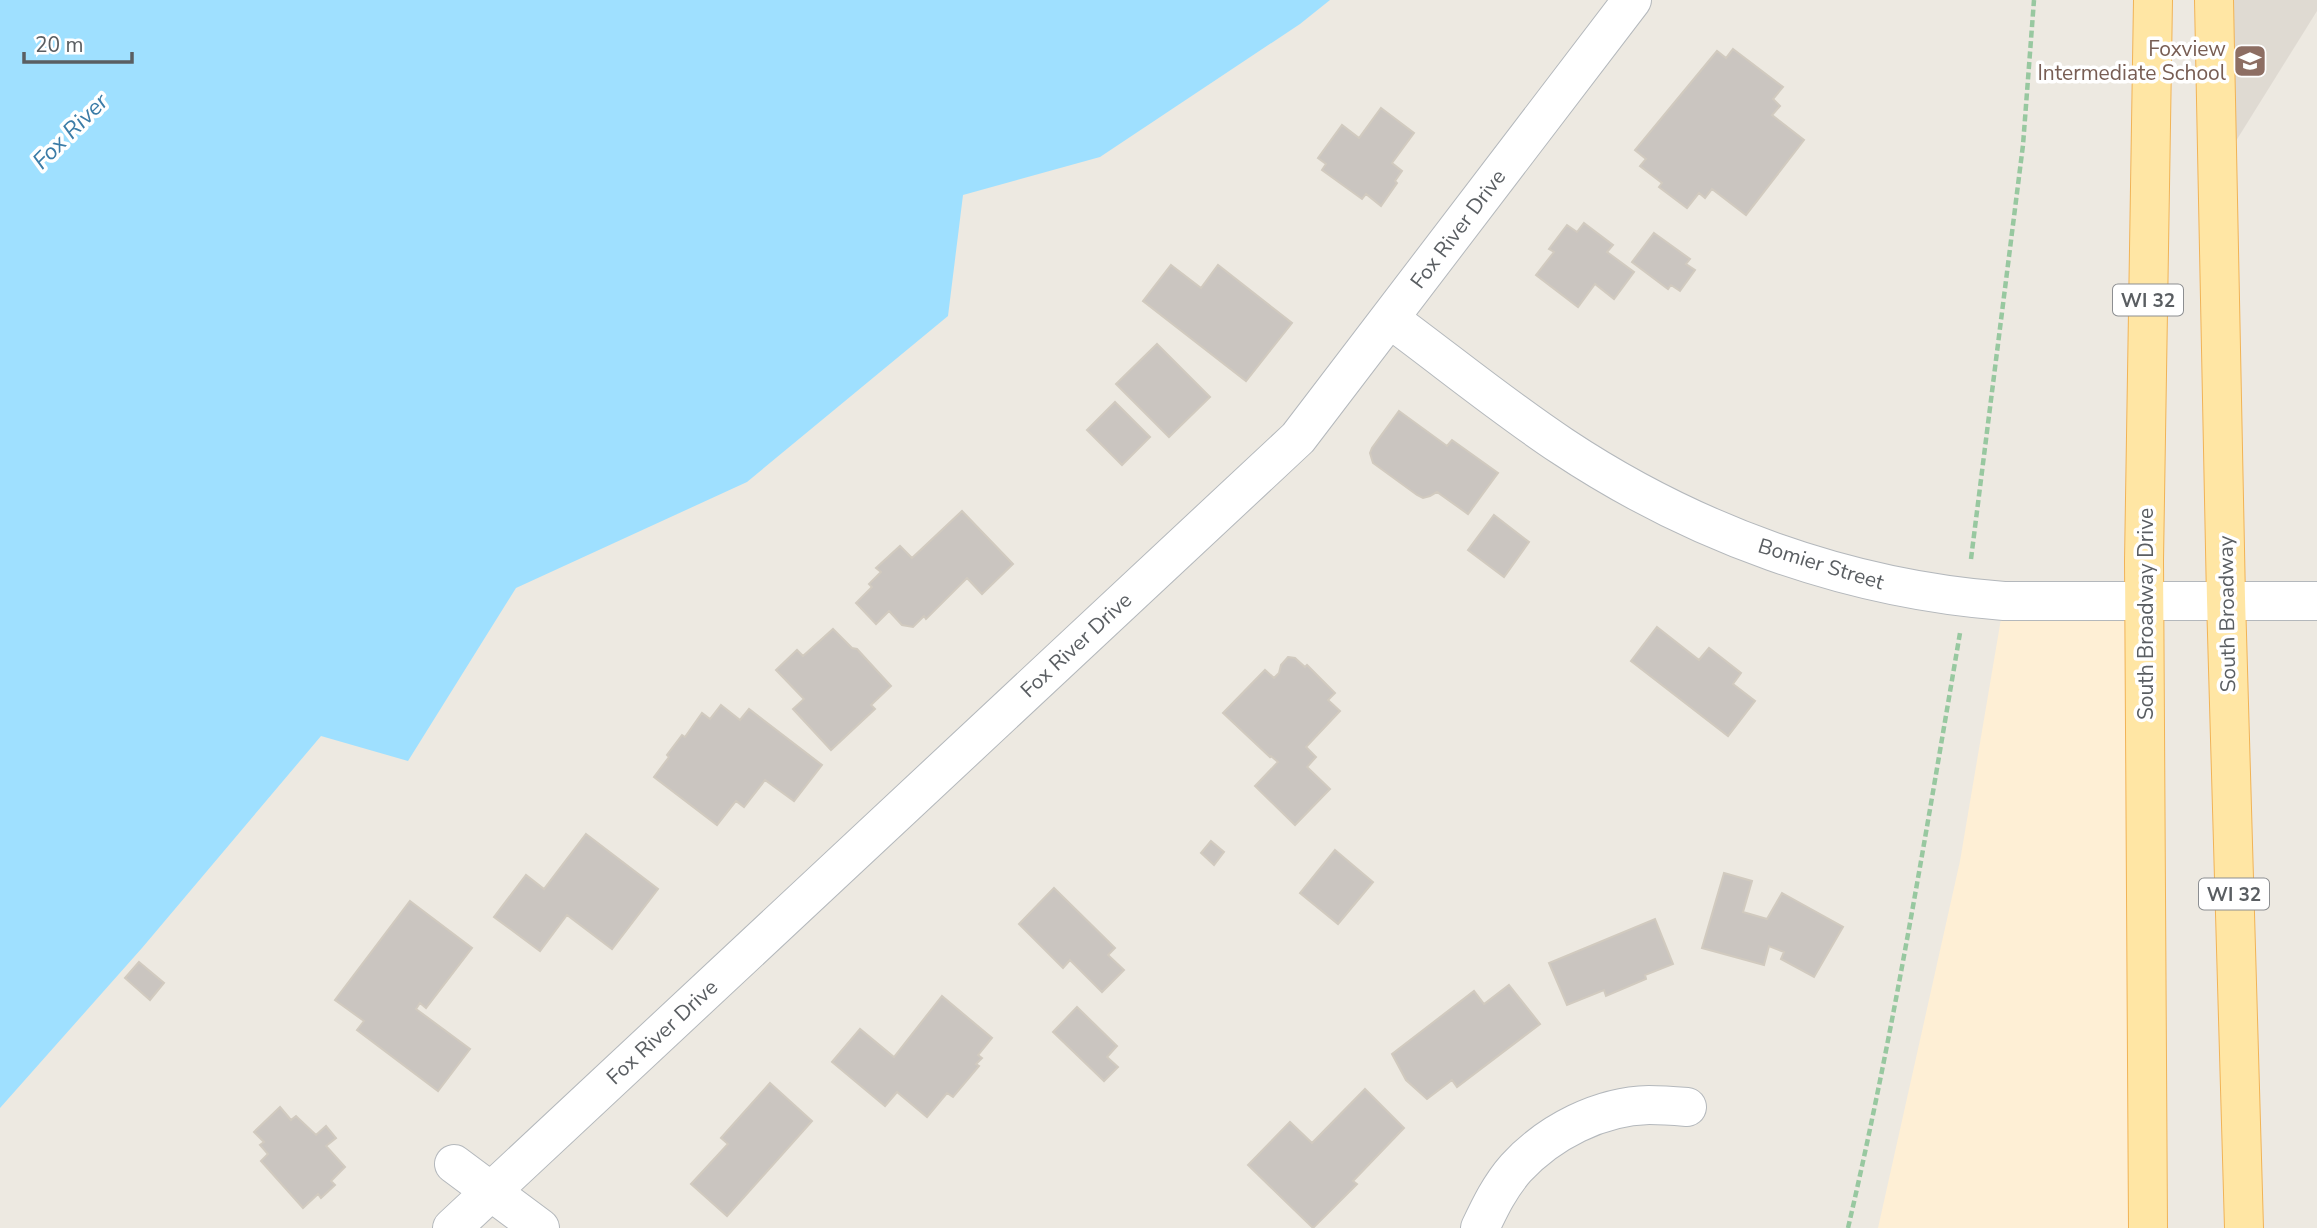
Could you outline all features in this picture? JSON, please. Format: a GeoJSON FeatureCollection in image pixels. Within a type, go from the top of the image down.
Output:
{"type":"FeatureCollection","features":[{"type":"Feature","properties":{"kind":"main road","name":"South Broadway Drive"},"geometry":{"type":"LineString","coordinates":[[2148,1228],[2145,600],[2153,0]]}},
{"type":"Feature","properties":{"kind":"main road","name":"South Broadway"},"geometry":{"type":"LineString","coordinates":[[2214,0],[2226,599],[2244,1228]]}},
{"type":"Feature","properties":{"kind":"street","name":"Fox River Drive"},"geometry":{"type":"LineString","coordinates":[[452,1228],[1298,438],[1632,0]]}},
{"type":"Feature","properties":{"kind":"street","name":"Bomier Street"},"geometry":{"type":"LineString","coordinates":[[1390,319],[1561,446],[1646,497],[1736,538],[1814,566],[1892,586],[2004,601],[2317,600]]}},
{"type":"Feature","properties":{"kind":"street"},"geometry":{"type":"LineString","coordinates":[[1480,1228],[1495,1197],[1516,1168],[1546,1141],[1574,1124],[1605,1112],[1647,1105],[1687,1107]]}},
{"type":"Feature","properties":{"kind":"street"},"geometry":{"type":"LineString","coordinates":[[454,1164],[540,1228]]}},
{"type":"Feature","properties":{"kind":"shaded area","name":"Foxview Intermediate School"},"geometry":{"type":"Polygon","coordinates":[[[2214,0],[2317,0],[2317,11],[2216,173],[2214,0]]]}},
{"type":"Feature","properties":{"kind":"shaded area"},"geometry":{"type":"Polygon","coordinates":[[[2145,600],[2148,1228],[1878,1228],[1960,861],[2004,601],[2145,600]]]}},
{"type":"Feature","properties":{"kind":"water","name":"Fox River"},"geometry":{"type":"Polygon","coordinates":[[[0,0],[1330,0],[1300,24],[1100,157],[963,195],[948,316],[747,482],[516,588],[408,761],[321,736],[142,948],[0,1108],[0,0]]]}},
{"type":"Feature","properties":{"kind":"building"},"geometry":{"type":"Polygon","coordinates":[[[1733,49],[1783,87],[1773,99],[1780,106],[1772,115],[1804,140],[1746,215],[1712,189],[1705,198],[1699,193],[1687,208],[1659,187],[1662,183],[1640,166],[1646,159],[1635,150],[1717,51],[1726,58],[1733,49]]]}},
{"type":"Feature","properties":{"kind":"building"},"geometry":{"type":"Polygon","coordinates":[[[1381,108],[1414,133],[1392,163],[1402,171],[1381,206],[1366,194],[1362,199],[1322,170],[1326,164],[1318,158],[1342,125],[1359,138],[1381,108]]]}},
{"type":"Feature","properties":{"kind":"building"},"geometry":{"type":"Polygon","coordinates":[[[1584,223],[1613,245],[1607,252],[1634,272],[1614,299],[1595,284],[1578,307],[1536,275],[1554,252],[1549,249],[1567,225],[1577,232],[1584,223]]]}},
{"type":"Feature","properties":{"kind":"building"},"geometry":{"type":"Polygon","coordinates":[[[1654,233],[1690,259],[1686,264],[1695,270],[1680,291],[1671,285],[1668,289],[1632,262],[1654,233]]]}},
{"type":"Feature","properties":{"kind":"building"},"geometry":{"type":"Polygon","coordinates":[[[1171,265],[1201,288],[1218,265],[1292,323],[1246,381],[1143,301],[1171,265]]]}},
{"type":"Feature","properties":{"kind":"building"},"geometry":{"type":"Polygon","coordinates":[[[1157,344],[1210,397],[1169,437],[1116,384],[1157,344]]]}},
{"type":"Feature","properties":{"kind":"building"},"geometry":{"type":"Polygon","coordinates":[[[1115,402],[1150,437],[1122,465],[1087,430],[1115,402]]]}},
{"type":"Feature","properties":{"kind":"building"},"geometry":{"type":"Polygon","coordinates":[[[1399,411],[1447,446],[1452,440],[1498,473],[1468,514],[1437,492],[1423,498],[1417,495],[1373,463],[1370,453],[1372,448],[1399,411]]]}},
{"type":"Feature","properties":{"kind":"building"},"geometry":{"type":"Polygon","coordinates":[[[962,511],[1013,564],[982,594],[967,578],[926,619],[924,616],[913,627],[902,625],[889,611],[876,624],[856,603],[872,587],[869,584],[881,572],[876,568],[900,546],[912,558],[962,511]]]}},
{"type":"Feature","properties":{"kind":"building"},"geometry":{"type":"Polygon","coordinates":[[[1494,515],[1529,542],[1504,577],[1468,550],[1494,515]]]}},
{"type":"Feature","properties":{"kind":"building"},"geometry":{"type":"Polygon","coordinates":[[[1657,627],[1699,660],[1709,648],[1741,673],[1733,684],[1755,701],[1728,736],[1631,661],[1657,627]]]}},
{"type":"Feature","properties":{"kind":"building"},"geometry":{"type":"Polygon","coordinates":[[[833,629],[852,648],[857,649],[891,686],[871,705],[875,709],[831,750],[793,709],[804,699],[776,670],[797,650],[803,656],[833,629]]]}},
{"type":"Feature","properties":{"kind":"building"},"geometry":{"type":"Polygon","coordinates":[[[1288,657],[1295,658],[1305,667],[1307,665],[1335,693],[1328,700],[1340,711],[1306,747],[1316,757],[1307,767],[1330,789],[1295,825],[1255,786],[1278,762],[1223,713],[1265,670],[1274,678],[1288,657]]]}},
{"type":"Feature","properties":{"kind":"building"},"geometry":{"type":"Polygon","coordinates":[[[721,705],[740,720],[749,709],[822,765],[794,801],[765,780],[744,807],[736,801],[717,825],[654,777],[682,735],[685,737],[702,713],[710,719],[721,705]]]}},
{"type":"Feature","properties":{"kind":"building"},"geometry":{"type":"Polygon","coordinates":[[[586,834],[658,889],[612,949],[567,915],[540,951],[494,917],[526,875],[544,889],[586,834]]]}},
{"type":"Feature","properties":{"kind":"building"},"geometry":{"type":"Polygon","coordinates":[[[1211,841],[1224,852],[1214,865],[1201,853],[1211,841]]]}},
{"type":"Feature","properties":{"kind":"building"},"geometry":{"type":"Polygon","coordinates":[[[1335,850],[1373,882],[1338,924],[1300,893],[1335,850]]]}},
{"type":"Feature","properties":{"kind":"building"},"geometry":{"type":"Polygon","coordinates":[[[1724,873],[1752,881],[1743,912],[1767,919],[1782,893],[1843,927],[1814,977],[1781,959],[1784,952],[1769,946],[1764,965],[1702,948],[1724,873]]]}},
{"type":"Feature","properties":{"kind":"building"},"geometry":{"type":"Polygon","coordinates":[[[1054,888],[1115,948],[1108,955],[1124,970],[1102,992],[1070,960],[1063,968],[1019,924],[1054,888]]]}},
{"type":"Feature","properties":{"kind":"building"},"geometry":{"type":"Polygon","coordinates":[[[410,901],[472,948],[426,1008],[420,1003],[416,1009],[470,1049],[438,1091],[357,1030],[364,1021],[335,1000],[410,901]]]}},
{"type":"Feature","properties":{"kind":"building"},"geometry":{"type":"Polygon","coordinates":[[[1655,919],[1673,964],[1645,975],[1646,979],[1606,996],[1604,990],[1567,1005],[1549,963],[1655,919]]]}},
{"type":"Feature","properties":{"kind":"building"},"geometry":{"type":"Polygon","coordinates":[[[139,962],[164,983],[150,1000],[125,978],[139,962]]]}},
{"type":"Feature","properties":{"kind":"building"},"geometry":{"type":"Polygon","coordinates":[[[1509,985],[1540,1024],[1457,1087],[1452,1080],[1427,1099],[1406,1080],[1392,1054],[1474,991],[1484,1004],[1509,985]]]}},
{"type":"Feature","properties":{"kind":"building"},"geometry":{"type":"Polygon","coordinates":[[[942,996],[992,1038],[978,1055],[982,1058],[976,1064],[979,1066],[953,1097],[947,1093],[927,1117],[897,1092],[885,1106],[832,1062],[860,1029],[894,1057],[942,996]]]}},
{"type":"Feature","properties":{"kind":"building"},"geometry":{"type":"Polygon","coordinates":[[[1077,1007],[1117,1046],[1107,1057],[1118,1067],[1104,1081],[1053,1032],[1077,1007]]]}},
{"type":"Feature","properties":{"kind":"building"},"geometry":{"type":"Polygon","coordinates":[[[770,1083],[812,1121],[727,1216],[691,1184],[728,1144],[721,1138],[770,1083]]]}},
{"type":"Feature","properties":{"kind":"building"},"geometry":{"type":"Polygon","coordinates":[[[1365,1089],[1404,1128],[1353,1181],[1357,1184],[1313,1228],[1248,1165],[1290,1122],[1312,1143],[1365,1089]]]}},
{"type":"Feature","properties":{"kind":"building"},"geometry":{"type":"Polygon","coordinates":[[[280,1107],[291,1120],[296,1116],[316,1135],[326,1126],[336,1138],[326,1146],[345,1167],[331,1181],[335,1185],[321,1198],[318,1194],[303,1208],[261,1161],[268,1154],[260,1145],[264,1142],[254,1132],[280,1107]]]}},
{"type":"Feature","properties":{"kind":"place","name":"Foxview Intermediate School"},"geometry":{"type":"Point","coordinates":[2250,61]}}]}
